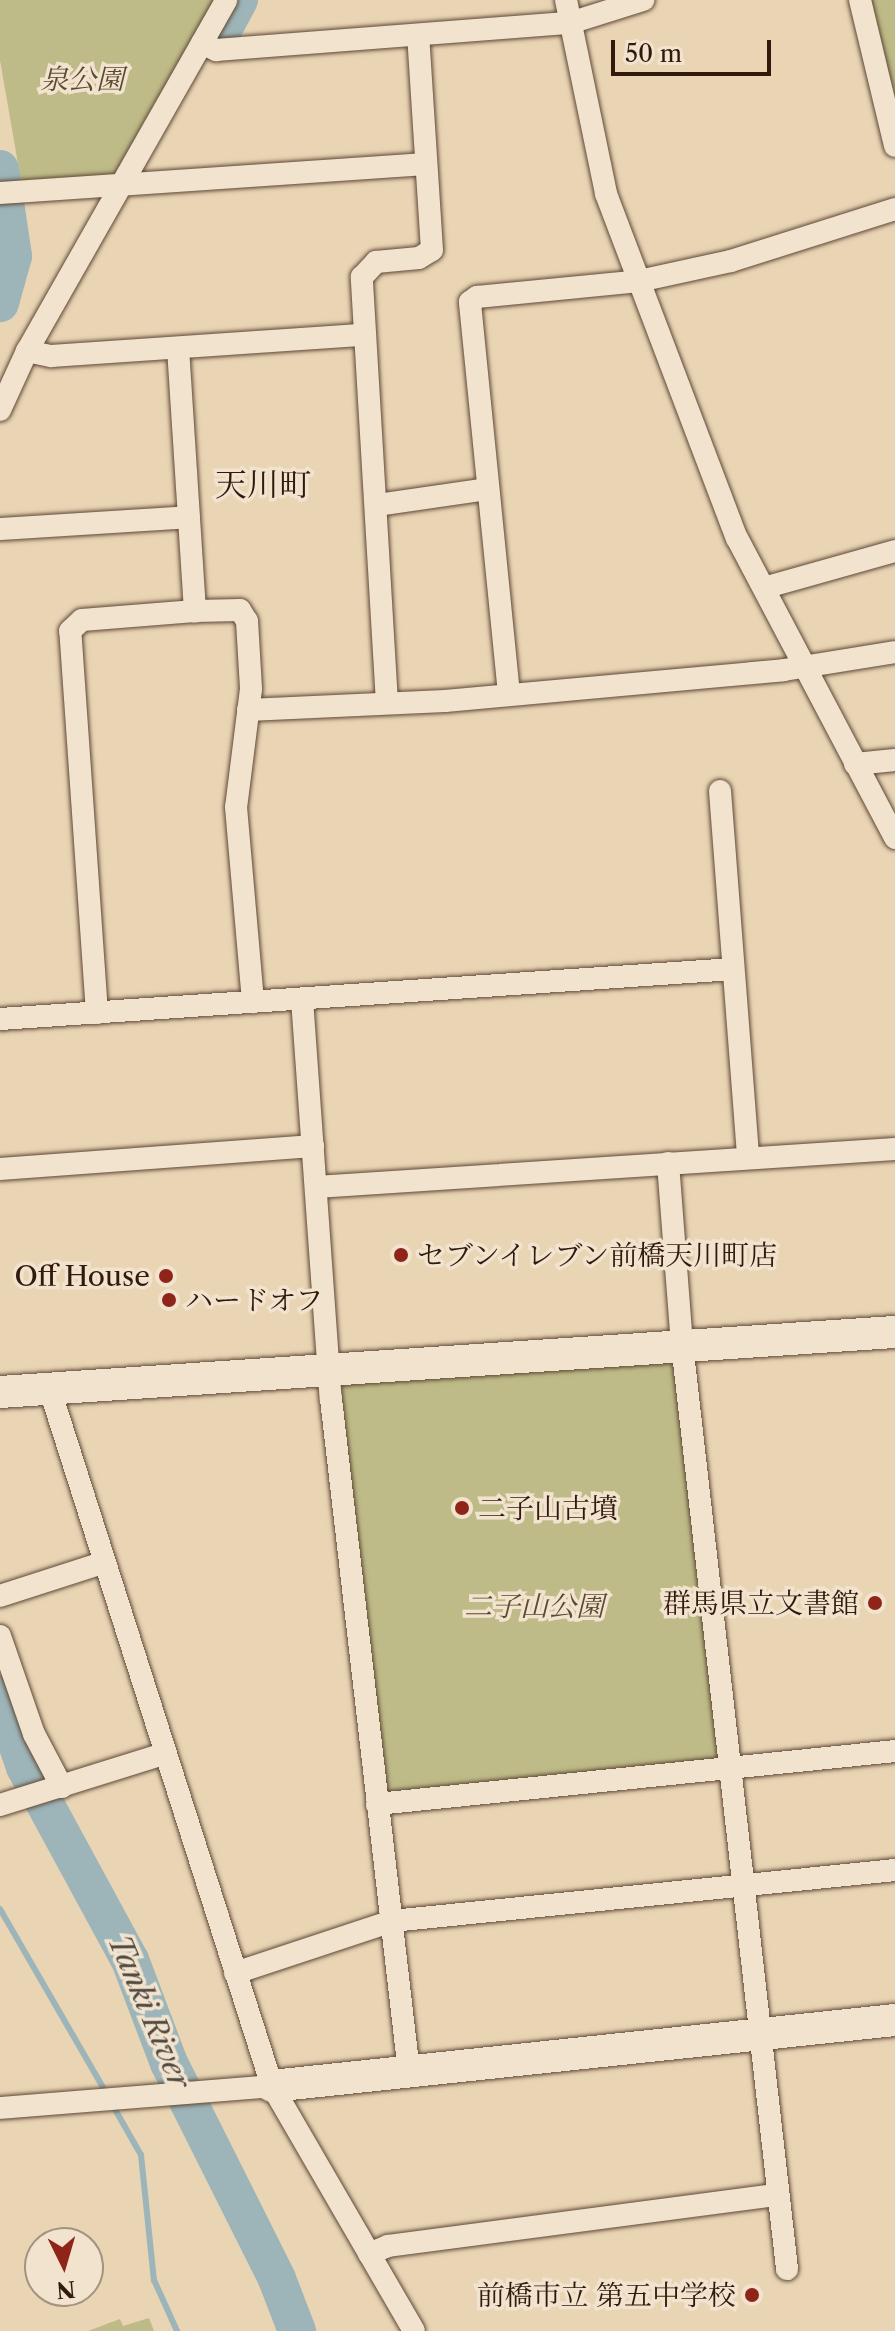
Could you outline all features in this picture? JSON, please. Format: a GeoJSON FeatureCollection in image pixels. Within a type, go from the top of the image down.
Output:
{"type":"FeatureCollection","features":[{"type":"Feature","properties":{"kind":"street"},"geometry":{"type":"LineString","coordinates":[[0,410],[27,351],[226,0]]}},
{"type":"Feature","properties":{"kind":"street"},"geometry":{"type":"LineString","coordinates":[[566,0],[606,194],[737,538],[767,587],[802,666],[895,838]]}},
{"type":"Feature","properties":{"kind":"street"},"geometry":{"type":"LineString","coordinates":[[202,43],[216,50],[570,23],[643,0]]}},
{"type":"Feature","properties":{"kind":"street"},"geometry":{"type":"LineString","coordinates":[[860,0],[895,146]]}},
{"type":"Feature","properties":{"kind":"street"},"geometry":{"type":"LineString","coordinates":[[387,703],[377,505],[363,335],[365,267],[428,256],[432,250],[418,35]]}},
{"type":"Feature","properties":{"kind":"street"},"geometry":{"type":"LineString","coordinates":[[7,193],[426,164]]}},
{"type":"Feature","properties":{"kind":"street"},"geometry":{"type":"LineString","coordinates":[[509,694],[470,302],[477,297],[639,281],[731,261],[895,209]]}},
{"type":"Feature","properties":{"kind":"street"},"geometry":{"type":"LineString","coordinates":[[27,351],[51,356],[363,335]]}},
{"type":"Feature","properties":{"kind":"street"},"geometry":{"type":"LineString","coordinates":[[178,348],[195,611]]}},
{"type":"Feature","properties":{"kind":"street"},"geometry":{"type":"LineString","coordinates":[[377,505],[488,489]]}},
{"type":"Feature","properties":{"kind":"street"},"geometry":{"type":"LineString","coordinates":[[0,529],[189,517]]}},
{"type":"Feature","properties":{"kind":"street"},"geometry":{"type":"LineString","coordinates":[[767,587],[895,551]]}},
{"type":"Feature","properties":{"kind":"street"},"geometry":{"type":"LineString","coordinates":[[97,1013],[70,631],[82,620],[195,611],[234,610],[245,615],[248,710],[236,807],[253,1002]]}},
{"type":"Feature","properties":{"kind":"street"},"geometry":{"type":"LineString","coordinates":[[248,710],[509,694],[802,666],[895,652]]}},
{"type":"Feature","properties":{"kind":"street"},"geometry":{"type":"LineString","coordinates":[[855,764],[895,760]]}},
{"type":"Feature","properties":{"kind":"street"},"geometry":{"type":"LineString","coordinates":[[720,791],[748,1158]]}},
{"type":"Feature","properties":{"kind":"street"},"geometry":{"type":"LineString","coordinates":[[0,1019],[733,969]]}},
{"type":"Feature","properties":{"kind":"street"},"geometry":{"type":"LineString","coordinates":[[302,999],[329,1370],[409,2072]]}},
{"type":"Feature","properties":{"kind":"street"},"geometry":{"type":"LineString","coordinates":[[0,1169],[313,1146]]}},
{"type":"Feature","properties":{"kind":"street"},"geometry":{"type":"LineString","coordinates":[[316,1187],[895,1149]]}},
{"type":"Feature","properties":{"kind":"street"},"geometry":{"type":"LineString","coordinates":[[668,1163],[682,1344],[787,2269]]}},
{"type":"Feature","properties":{"kind":"street"},"geometry":{"type":"LineString","coordinates":[[0,1392],[895,1332]]}},
{"type":"Feature","properties":{"kind":"street"},"geometry":{"type":"LineString","coordinates":[[50,1390],[102,1563],[272,2086],[414,2331]]}},
{"type":"Feature","properties":{"kind":"street"},"geometry":{"type":"LineString","coordinates":[[0,1596],[102,1563]]}},
{"type":"Feature","properties":{"kind":"street"},"geometry":{"type":"LineString","coordinates":[[0,1636],[34,1734],[62,1787]]}},
{"type":"Feature","properties":{"kind":"street"},"geometry":{"type":"LineString","coordinates":[[377,1804],[895,1751]]}},
{"type":"Feature","properties":{"kind":"street"},"geometry":{"type":"LineString","coordinates":[[0,1805],[164,1754]]}},
{"type":"Feature","properties":{"kind":"street"},"geometry":{"type":"LineString","coordinates":[[235,1973],[392,1921],[895,1870]]}},
{"type":"Feature","properties":{"kind":"street"},"geometry":{"type":"LineString","coordinates":[[0,2108],[272,2086],[759,2037],[895,2020]]}},
{"type":"Feature","properties":{"kind":"street"},"geometry":{"type":"LineString","coordinates":[[369,2254],[388,2246],[778,2195]]}},
{"type":"Feature","properties":{"kind":"green space","name":"泉公園"},"geometry":{"type":"Polygon","coordinates":[[[0,0],[215,0],[119,176],[21,181],[0,60],[0,0]]]}},
{"type":"Feature","properties":{"kind":"green space"},"geometry":{"type":"Polygon","coordinates":[[[869,0],[895,0],[895,111],[869,0]]]}},
{"type":"Feature","properties":{"kind":"green space","name":"二子山公園"},"geometry":{"type":"Polygon","coordinates":[[[682,1344],[734,1768],[383,1811],[331,1387],[682,1344]]]}},
{"type":"Feature","properties":{"kind":"green space"},"geometry":{"type":"Polygon","coordinates":[[[149,2318],[154,2331],[88,2331],[120,2319],[123,2326],[149,2318]]]}},
{"type":"Feature","properties":{"kind":"waterway"},"geometry":{"type":"LineString","coordinates":[[225,26],[239,0]]}},
{"type":"Feature","properties":{"kind":"waterway","name":"Tanki River"},"geometry":{"type":"LineString","coordinates":[[0,169],[13,256],[0,303]]}},
{"type":"Feature","properties":{"kind":"waterway","name":"Tanki River"},"geometry":{"type":"LineString","coordinates":[[0,1694],[25,1767],[130,1960],[169,2063],[277,2279],[297,2331]]}},
{"type":"Feature","properties":{"kind":"waterway"},"geometry":{"type":"LineString","coordinates":[[0,1909],[107,2094]]}},
{"type":"Feature","properties":{"kind":"waterway"},"geometry":{"type":"LineString","coordinates":[[112,2104],[141,2155],[154,2280],[177,2331]]}},
{"type":"Feature","properties":{"kind":"place","name":"セブンイレブン前橋天川町店"},"geometry":{"type":"Point","coordinates":[401,1255]}},
{"type":"Feature","properties":{"kind":"place","name":"Off House"},"geometry":{"type":"Point","coordinates":[166,1276]}},
{"type":"Feature","properties":{"kind":"place","name":"ハードオフ"},"geometry":{"type":"Point","coordinates":[169,1300]}},
{"type":"Feature","properties":{"kind":"place","name":"二子山古墳"},"geometry":{"type":"Point","coordinates":[462,1508]}},
{"type":"Feature","properties":{"kind":"place","name":"群馬県立文書館"},"geometry":{"type":"Point","coordinates":[875,1603]}},
{"type":"Feature","properties":{"kind":"place","name":"前橋市立 第五中学校"},"geometry":{"type":"Point","coordinates":[752,2295]}},
{"type":"Feature","properties":{"kind":"district","name":"天川町"},"geometry":{"type":"Point","coordinates":[263,485]}}]}
